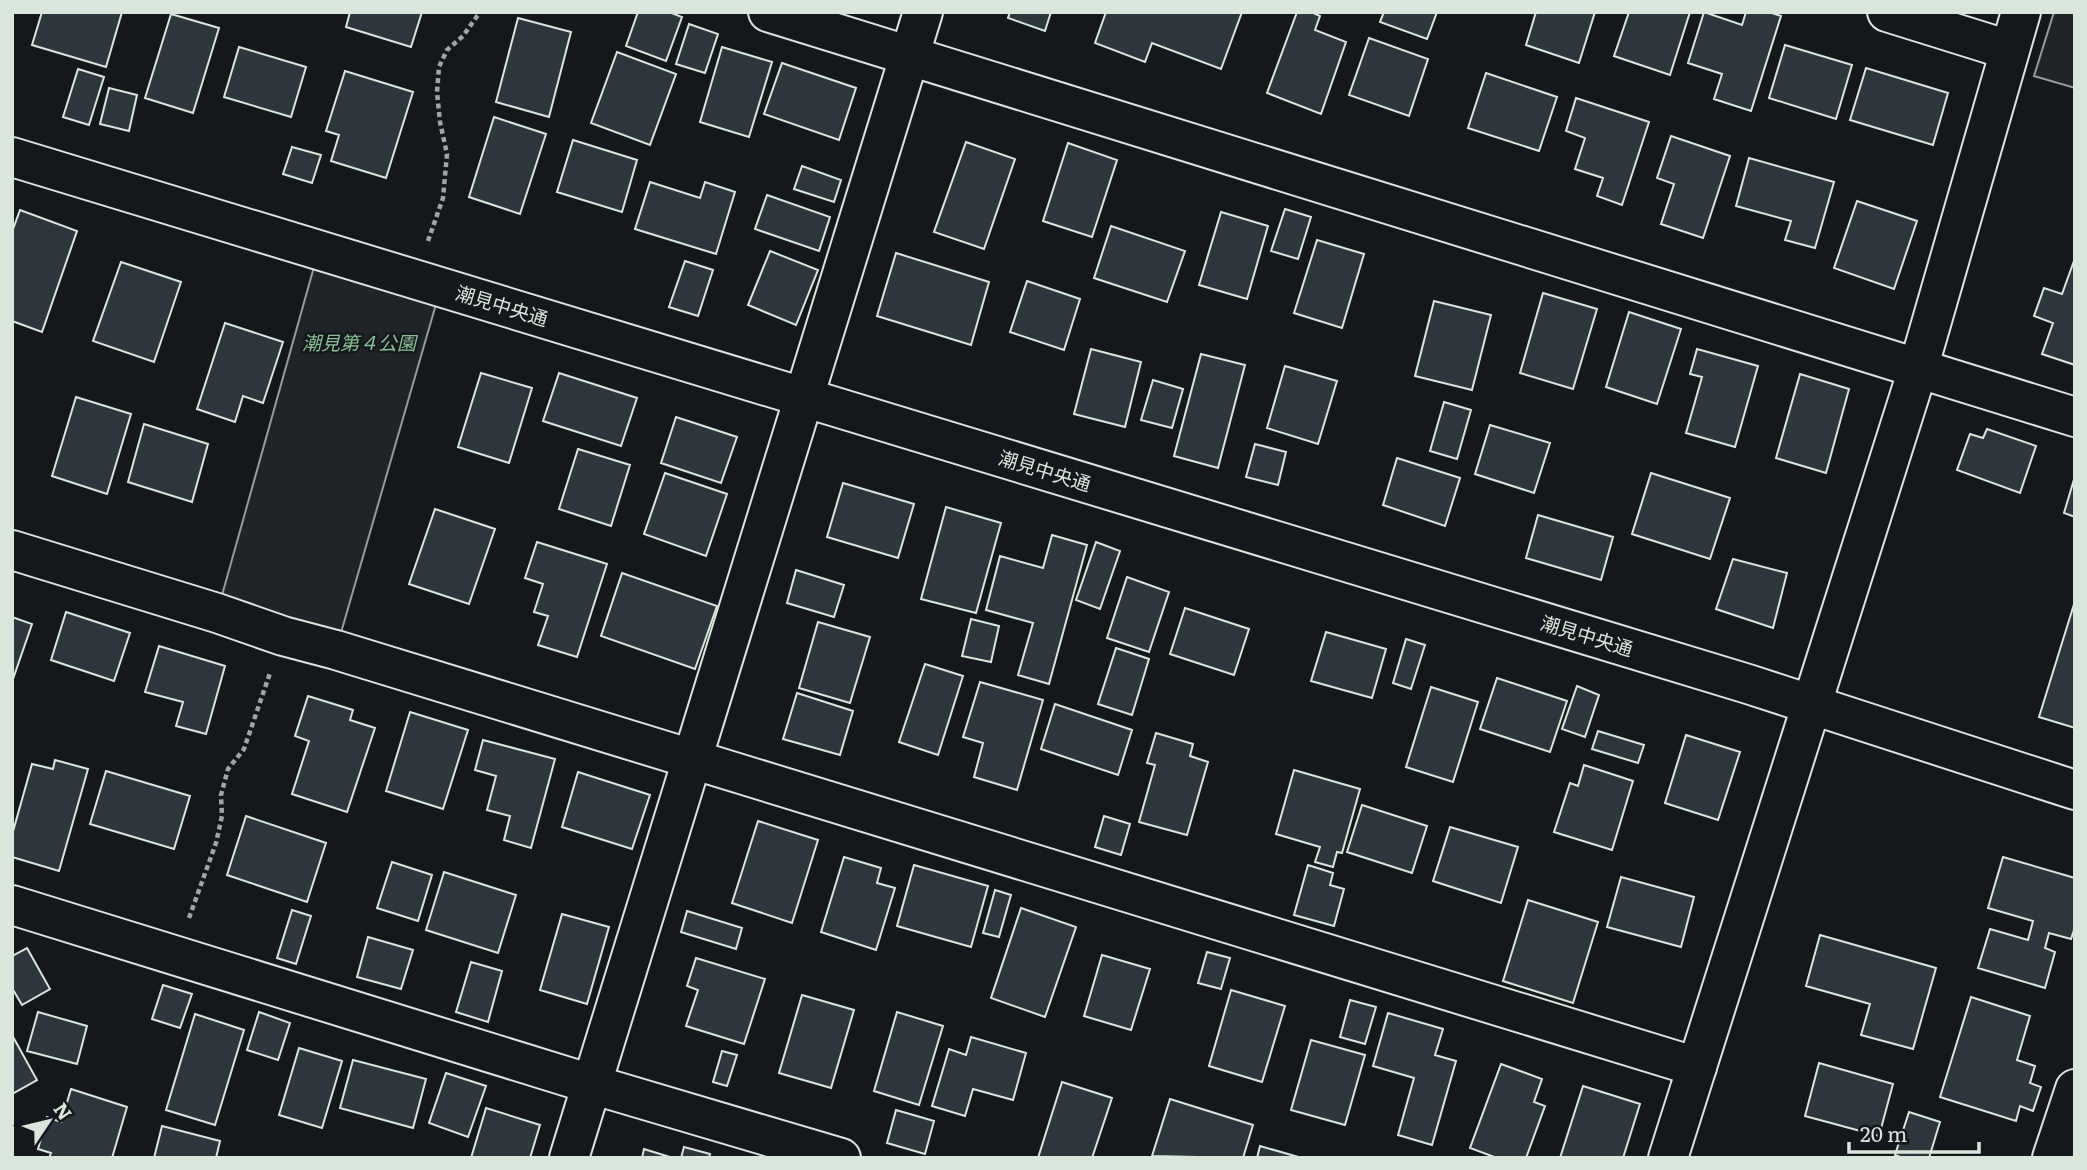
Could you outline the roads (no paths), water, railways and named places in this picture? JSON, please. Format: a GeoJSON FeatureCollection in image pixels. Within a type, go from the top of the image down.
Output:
{"type":"FeatureCollection","features":[{"type":"Feature","properties":{"kind":"street"},"geometry":{"type":"LineString","coordinates":[[768,12],[2075,417]]}},
{"type":"Feature","properties":{"kind":"street"},"geometry":{"type":"LineString","coordinates":[[569,1158],[923,12]]}},
{"type":"Feature","properties":{"kind":"street"},"geometry":{"type":"LineString","coordinates":[[1887,12],[2010,50]]}},
{"type":"Feature","properties":{"kind":"street"},"geometry":{"type":"LineString","coordinates":[[1668,1158],[1918,369],[2021,12]]}},
{"type":"Feature","properties":{"kind":"street","name":"潮見中央通"},"geometry":{"type":"LineString","coordinates":[[12,157],[1813,705],[2075,790]]}},
{"type":"Feature","properties":{"kind":"street"},"geometry":{"type":"LineString","coordinates":[[12,550],[283,636],[1697,1067]]}},
{"type":"Feature","properties":{"kind":"street"},"geometry":{"type":"LineString","coordinates":[[12,905],[591,1084],[841,1158]]}},
{"type":"Feature","properties":{"kind":"street"},"geometry":{"type":"LineString","coordinates":[[2052,1158],[2075,1089]]}},
{"type":"Feature","properties":{"kind":"park label","name":"潮見第４公園"},"geometry":{"type":"Point","coordinates":[359,342]}}]}
